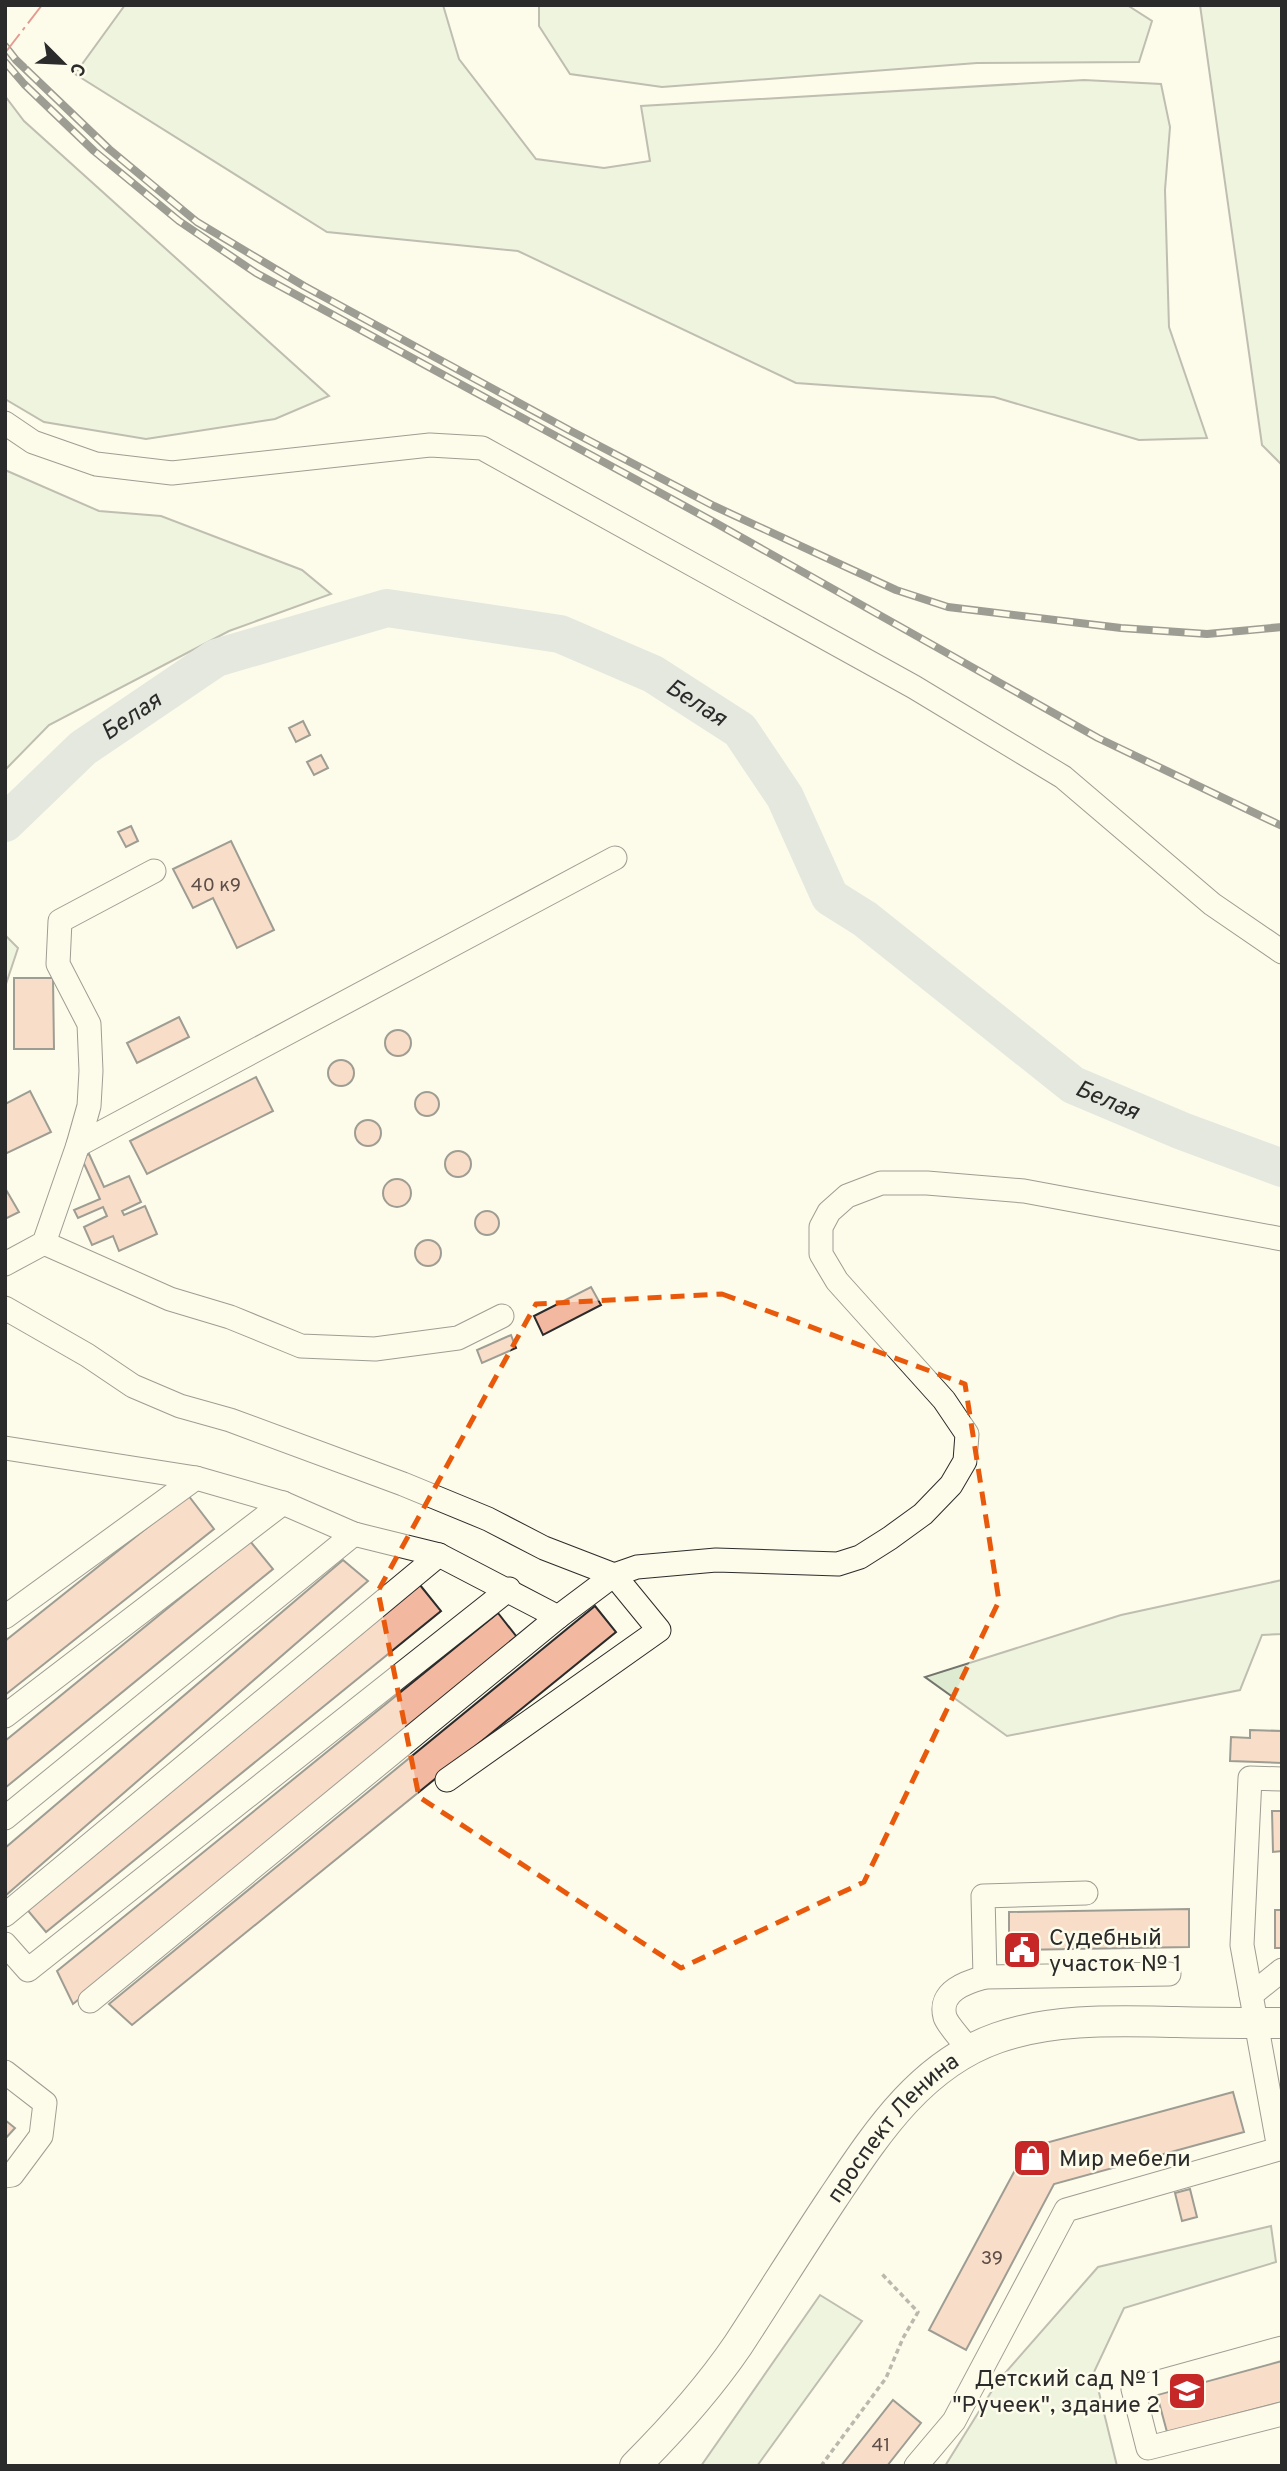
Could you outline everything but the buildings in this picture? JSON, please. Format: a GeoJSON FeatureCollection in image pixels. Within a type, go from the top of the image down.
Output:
{"type":"FeatureCollection","features":[{"type":"Feature","properties":{"kind":"main road","name":"проспект Ленина"},"geometry":{"type":"LineString","coordinates":[[635,2466],[671,2430],[710,2384],[866,2149],[918,2086],[969,2050],[1027,2029],[1065,2024],[1263,2014]]}},
{"type":"Feature","properties":{"kind":"street"},"geometry":{"type":"LineString","coordinates":[[5,424],[33,442],[96,464],[172,473],[430,445],[482,448],[914,687],[1063,777],[1212,904],[1282,952]]}},
{"type":"Feature","properties":{"kind":"street"},"geometry":{"type":"LineString","coordinates":[[78,1145],[615,858]]}},
{"type":"Feature","properties":{"kind":"street"},"geometry":{"type":"LineString","coordinates":[[5,1264],[44,1243],[89,1105],[89,1024],[58,964],[60,921],[154,872]]}},
{"type":"Feature","properties":{"kind":"street"},"geometry":{"type":"LineString","coordinates":[[90,2001],[558,1617],[614,1575],[637,1567],[716,1560],[838,1564],[860,1556],[890,1538],[923,1514],[951,1485],[965,1461],[967,1434],[944,1400],[837,1281],[821,1254],[821,1227],[829,1212],[847,1196],[881,1183],[926,1183],[1024,1191],[1282,1239]]}},
{"type":"Feature","properties":{"kind":"street"},"geometry":{"type":"LineString","coordinates":[[44,1243],[170,1299],[230,1317],[301,1346],[375,1349],[458,1338],[502,1316]]}},
{"type":"Feature","properties":{"kind":"street"},"geometry":{"type":"LineString","coordinates":[[5,1308],[87,1355],[133,1386],[180,1406],[230,1420],[403,1484],[488,1519],[544,1548],[614,1575],[659,1630],[447,1780]]}},
{"type":"Feature","properties":{"kind":"street"},"geometry":{"type":"LineString","coordinates":[[5,1448],[196,1478],[283,1503],[354,1534],[439,1555],[509,1589],[558,1617]]}},
{"type":"Feature","properties":{"kind":"street"},"geometry":{"type":"LineString","coordinates":[[5,1617],[196,1478]]}},
{"type":"Feature","properties":{"kind":"street"},"geometry":{"type":"LineString","coordinates":[[5,1716],[283,1503]]}},
{"type":"Feature","properties":{"kind":"street"},"geometry":{"type":"LineString","coordinates":[[5,1818],[354,1534]]}},
{"type":"Feature","properties":{"kind":"street"},"geometry":{"type":"LineString","coordinates":[[5,1915],[439,1555]]}},
{"type":"Feature","properties":{"kind":"street"},"geometry":{"type":"LineString","coordinates":[[5,1944],[28,1970],[509,1589]]}},
{"type":"Feature","properties":{"kind":"street"},"geometry":{"type":"LineString","coordinates":[[916,2466],[954,2421],[1066,2210],[1280,2152],[1263,2014],[1242,1945],[1250,1778],[1282,1779]]}},
{"type":"Feature","properties":{"kind":"street"},"geometry":{"type":"LineString","coordinates":[[985,1977],[983,1896],[1086,1894]]}},
{"type":"Feature","properties":{"kind":"street"},"geometry":{"type":"LineString","coordinates":[[1263,2014],[1282,1970]]}},
{"type":"Feature","properties":{"kind":"street"},"geometry":{"type":"LineString","coordinates":[[969,2050],[946,2018],[946,2004],[951,1992],[963,1983],[985,1977],[1169,1974]]}},
{"type":"Feature","properties":{"kind":"street"},"geometry":{"type":"LineString","coordinates":[[5,2073],[45,2104],[41,2136],[12,2175],[5,2176]]}},
{"type":"Feature","properties":{"kind":"street"},"geometry":{"type":"LineString","coordinates":[[1282,2348],[1133,2389],[1148,2448],[1282,2414]]}},
{"type":"Feature","properties":{"kind":"path"},"geometry":{"type":"LineString","coordinates":[[821,2466],[886,2378],[903,2338],[918,2312],[881,2273]]}},
{"type":"Feature","properties":{"kind":"highlighted area"},"geometry":{"type":"Polygon","coordinates":[[[722,1294],[965,1384],[999,1601],[864,1882],[681,1968],[419,1797],[378,1591],[536,1304],[722,1294]]]}},
{"type":"Feature","properties":{"kind":"green space"},"geometry":{"type":"Polygon","coordinates":[[[125,5],[443,5],[459,59],[536,159],[604,168],[650,161],[641,106],[1084,80],[1161,84],[1170,127],[1165,190],[1169,327],[1207,438],[1139,440],[994,397],[796,383],[518,251],[327,232],[75,74],[125,5]]]}},
{"type":"Feature","properties":{"kind":"green space"},"geometry":{"type":"Polygon","coordinates":[[[539,5],[1127,5],[1152,21],[1139,62],[977,63],[662,87],[570,74],[539,26],[539,5]]]}},
{"type":"Feature","properties":{"kind":"green space"},"geometry":{"type":"Polygon","coordinates":[[[1200,5],[1282,5],[1282,465],[1262,445],[1200,5]]]}},
{"type":"Feature","properties":{"kind":"green space"},"geometry":{"type":"Polygon","coordinates":[[[5,96],[24,121],[329,396],[275,419],[146,439],[44,422],[5,399],[5,96]]]}},
{"type":"Feature","properties":{"kind":"green space"},"geometry":{"type":"Polygon","coordinates":[[[5,470],[99,511],[161,516],[302,570],[331,594],[229,631],[49,725],[5,770],[5,470]]]}},
{"type":"Feature","properties":{"kind":"green space"},"geometry":{"type":"Polygon","coordinates":[[[5,935],[18,948],[5,987],[5,935]]]}},
{"type":"Feature","properties":{"kind":"green space"},"geometry":{"type":"Polygon","coordinates":[[[1282,1580],[1282,1634],[1262,1635],[1240,1690],[1007,1736],[925,1677],[1121,1615],[1282,1580]]]}},
{"type":"Feature","properties":{"kind":"green space"},"geometry":{"type":"Polygon","coordinates":[[[1271,2226],[1276,2262],[1124,2308],[1094,2372],[1117,2466],[945,2466],[998,2381],[1098,2267],[1271,2226]]]}},
{"type":"Feature","properties":{"kind":"green space"},"geometry":{"type":"Polygon","coordinates":[[[820,2295],[862,2321],[757,2466],[701,2466],[820,2295]]]}},
{"type":"Feature","properties":{"kind":"waterway","name":"Белая"},"geometry":{"type":"LineString","coordinates":[[5,823],[83,748],[216,658],[387,608],[560,634],[653,674],[740,730],[785,797],[830,897],[865,919],[1073,1085],[1182,1131],[1282,1168]]}},
{"type":"Feature","properties":{"kind":"railway"},"geometry":{"type":"LineString","coordinates":[[5,46],[16,60],[109,149],[197,222],[304,286],[569,430],[714,506],[896,590],[948,607],[1121,628],[1207,634],[1282,627]]}},
{"type":"Feature","properties":{"kind":"railway"},"geometry":{"type":"LineString","coordinates":[[5,62],[24,84],[94,151],[179,221],[256,273],[714,522],[1098,738],[1282,826]]}},
{"type":"Feature","properties":{"kind":"power"},"geometry":{"type":"LineString","coordinates":[[5,53],[42,5]]}},
{"type":"Feature","properties":{"kind":"place","name":"Судебный участок № 1"},"geometry":{"type":"Point","coordinates":[1022,1950]}},
{"type":"Feature","properties":{"kind":"place","name":"Мир мебели"},"geometry":{"type":"Point","coordinates":[1032,2158]}},
{"type":"Feature","properties":{"kind":"place","name":"Детский сад № 1 \"Ручеек\", здание 2"},"geometry":{"type":"Point","coordinates":[1187,2391]}}]}
